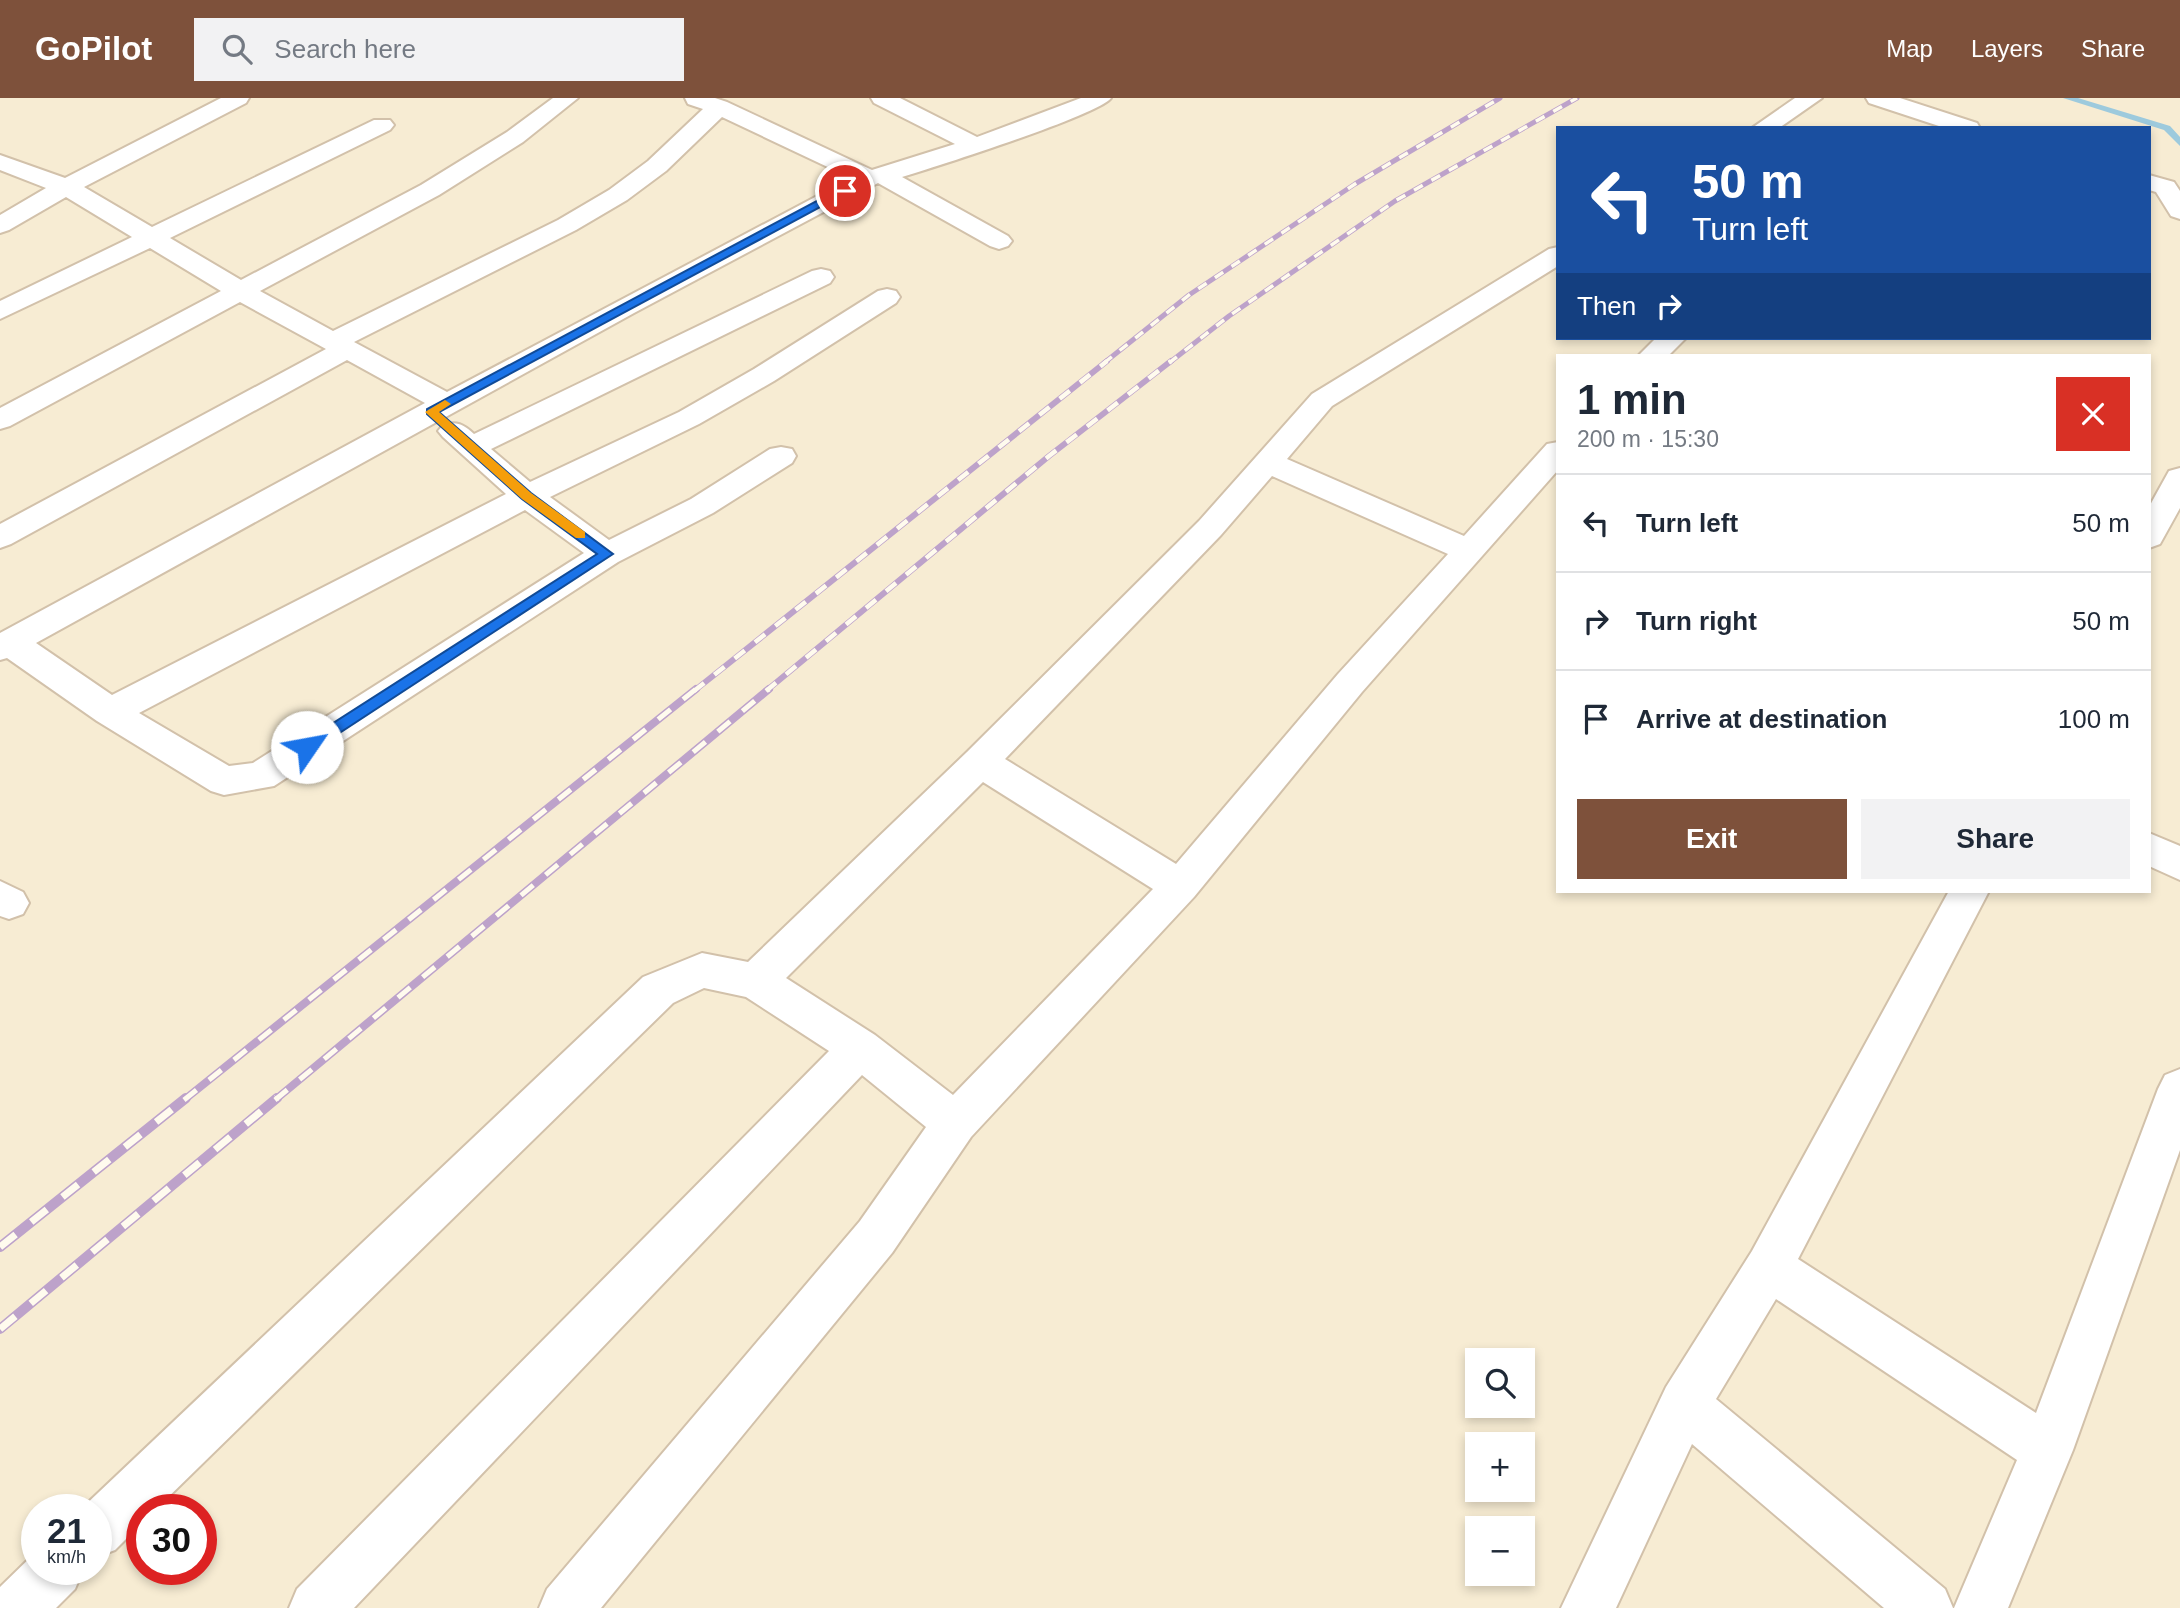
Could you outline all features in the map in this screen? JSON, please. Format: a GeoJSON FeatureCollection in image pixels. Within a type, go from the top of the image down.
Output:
{"type":"FeatureCollection","features":[{"type":"Feature","properties":{"kind":"street"},"geometry":{"type":"LineString","coordinates":[[0,225],[66,187],[238,98]]}},
{"type":"Feature","properties":{"kind":"street"},"geometry":{"type":"LineString","coordinates":[[0,419],[430,190],[515,137],[567,98]]}},
{"type":"Feature","properties":{"kind":"street"},"geometry":{"type":"LineString","coordinates":[[693,98],[875,176],[999,241]]}},
{"type":"Feature","properties":{"kind":"street"},"geometry":{"type":"LineString","coordinates":[[882,98],[975,145]]}},
{"type":"Feature","properties":{"kind":"street"},"geometry":{"type":"LineString","coordinates":[[1043,98],[1068,112]]}},
{"type":"Feature","properties":{"kind":"street"},"geometry":{"type":"LineString","coordinates":[[781,456],[702,506],[607,554],[261,776],[224,781],[5,645],[438,408],[875,176],[975,145],[1100,98]]}},
{"type":"Feature","properties":{"kind":"street"},"geometry":{"type":"LineString","coordinates":[[1766,126],[1811,98]]}},
{"type":"Feature","properties":{"kind":"street"},"geometry":{"type":"LineString","coordinates":[[1877,98],[1915,121],[1954,126]]}},
{"type":"Feature","properties":{"kind":"street"},"geometry":{"type":"LineString","coordinates":[[0,537],[340,345],[568,225],[618,195],[657,166],[719,107]]}},
{"type":"Feature","properties":{"kind":"street"},"geometry":{"type":"LineString","coordinates":[[0,311],[382,125]]}},
{"type":"Feature","properties":{"kind":"street"},"geometry":{"type":"LineString","coordinates":[[0,162],[66,187],[238,290],[340,345],[438,408],[471,447],[527,496],[607,554]]}},
{"type":"Feature","properties":{"kind":"street"},"geometry":{"type":"LineString","coordinates":[[2151,183],[2165,187],[2180,211]]}},
{"type":"Feature","properties":{"kind":"street"},"geometry":{"type":"LineString","coordinates":[[756,981],[980,762],[1210,528],[1322,400],[1556,256]]}},
{"type":"Feature","properties":{"kind":"street"},"geometry":{"type":"LineString","coordinates":[[471,447],[821,277]]}},
{"type":"Feature","properties":{"kind":"street"},"geometry":{"type":"LineString","coordinates":[[110,712],[527,496],[690,418],[764,376],[887,297]]}},
{"type":"Feature","properties":{"kind":"street"},"geometry":{"type":"LineString","coordinates":[[1654,354],[1670,340]]}},
{"type":"Feature","properties":{"kind":"street"},"geometry":{"type":"LineString","coordinates":[[566,1608],[876,1237],[955,1124],[1180,886],[1350,682],[1556,453]]}},
{"type":"Feature","properties":{"kind":"street"},"geometry":{"type":"LineString","coordinates":[[1267,462],[1468,550]]}},
{"type":"Feature","properties":{"kind":"street"},"geometry":{"type":"LineString","coordinates":[[2151,533],[2180,478]]}},
{"type":"Feature","properties":{"kind":"street"},"geometry":{"type":"LineString","coordinates":[[980,762],[1180,886]]}},
{"type":"Feature","properties":{"kind":"street"},"geometry":{"type":"LineString","coordinates":[[2151,849],[2180,864]]}},
{"type":"Feature","properties":{"kind":"street"},"geometry":{"type":"LineString","coordinates":[[1588,1608],[1684,1405],[1769,1267],[1968,893]]}},
{"type":"Feature","properties":{"kind":"street"},"geometry":{"type":"LineString","coordinates":[[112,1516],[658,990],[702,970],[756,981],[860,1048],[955,1124]]}},
{"type":"Feature","properties":{"kind":"street"},"geometry":{"type":"LineString","coordinates":[[316,1608],[860,1048]]}},
{"type":"Feature","properties":{"kind":"street"},"geometry":{"type":"LineString","coordinates":[[1981,1608],[2047,1450],[2180,1088]]}},
{"type":"Feature","properties":{"kind":"street"},"geometry":{"type":"LineString","coordinates":[[1769,1267],[2047,1450]]}},
{"type":"Feature","properties":{"kind":"street"},"geometry":{"type":"LineString","coordinates":[[1684,1405],[1926,1608]]}},
{"type":"Feature","properties":{"kind":"street"},"geometry":{"type":"LineString","coordinates":[[17,1608],[41,1585]]}},
{"type":"Feature","properties":{"kind":"shaded area"},"geometry":{"type":"Polygon","coordinates":[[[0,98],[2180,98],[2180,1608],[0,1608],[0,98]]]}},
{"type":"Feature","properties":{"kind":"waterway"},"geometry":{"type":"LineString","coordinates":[[2068,98],[2167,128],[2180,143]]}},
{"type":"Feature","properties":{"kind":"railway"},"geometry":{"type":"LineString","coordinates":[[1104,363],[1189,295],[1355,184],[1500,98]]}},
{"type":"Feature","properties":{"kind":"railway"},"geometry":{"type":"LineString","coordinates":[[1169,363],[1229,316],[1395,201],[1577,98]]}},
{"type":"Feature","properties":{"kind":"railway"},"geometry":{"type":"LineString","coordinates":[[694,691],[1107,361]]}},
{"type":"Feature","properties":{"kind":"railway"},"geometry":{"type":"LineString","coordinates":[[766,691],[1049,456],[1171,361]]}},
{"type":"Feature","properties":{"kind":"railway"},"geometry":{"type":"LineString","coordinates":[[184,1100],[696,689]]}},
{"type":"Feature","properties":{"kind":"railway"},"geometry":{"type":"LineString","coordinates":[[275,1100],[769,689]]}},
{"type":"Feature","properties":{"kind":"railway"},"geometry":{"type":"LineString","coordinates":[[0,1247],[186,1098]]}},
{"type":"Feature","properties":{"kind":"railway"},"geometry":{"type":"LineString","coordinates":[[0,1329],[277,1098]]}},
{"type":"Feature","properties":{"kind":"slow traffic"},"geometry":{"type":"LineString","coordinates":[[445,404],[431,412],[527,496],[580,535]]}},
{"type":"Feature","properties":{"kind":"route"},"geometry":{"type":"LineString","coordinates":[[307,747],[607,554],[527,496],[431,412],[845,191]]}}]}
